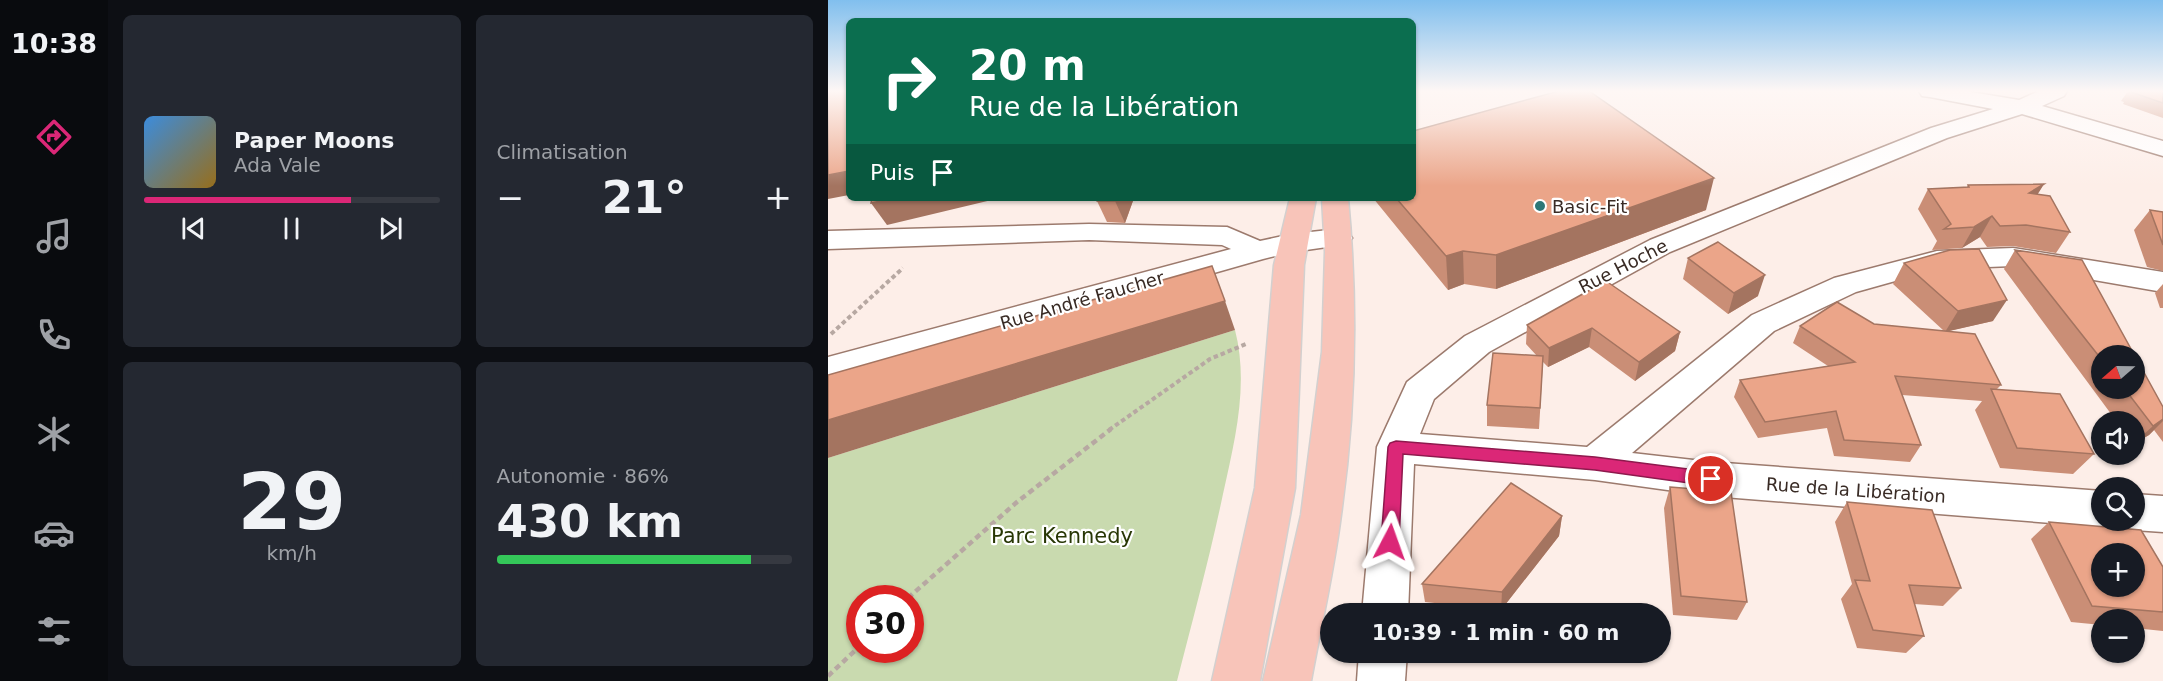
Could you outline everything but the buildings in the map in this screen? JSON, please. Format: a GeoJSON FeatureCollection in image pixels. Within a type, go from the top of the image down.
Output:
{"type":"FeatureCollection","features":[{"type":"Feature","properties":{"kind":"main road"},"geometry":{"type":"LineString","coordinates":[[1236,681],[1275,488],[1292,243],[1302,201]]}},
{"type":"Feature","properties":{"kind":"main road"},"geometry":{"type":"LineString","coordinates":[[1287,681],[1321,515],[1339,352],[1338,238],[1335,201]]}},
{"type":"Feature","properties":{"kind":"street"},"geometry":{"type":"LineString","coordinates":[[1922,123],[1947,130]]}},
{"type":"Feature","properties":{"kind":"street","name":"Rue Hoche"},"geometry":{"type":"LineString","coordinates":[[1386,603],[1396,447],[1419,391],[1477,344],[1660,246],[1947,130],[1971,123]]}},
{"type":"Feature","properties":{"kind":"street"},"geometry":{"type":"LineString","coordinates":[[2075,123],[2163,149]]}},
{"type":"Feature","properties":{"kind":"street"},"geometry":{"type":"LineString","coordinates":[[828,240],[1089,232],[1198,237],[1227,236],[1257,251]]}},
{"type":"Feature","properties":{"kind":"street","name":"Rue André Faucher"},"geometry":{"type":"LineString","coordinates":[[828,370],[1257,251],[1292,243],[1338,238]]}},
{"type":"Feature","properties":{"kind":"street"},"geometry":{"type":"LineString","coordinates":[[1595,464],[1625,436],[1763,323],[1845,285],[1937,260],[2013,257],[2163,282]]}},
{"type":"Feature","properties":{"kind":"street","name":"Rue de la Libération"},"geometry":{"type":"LineString","coordinates":[[1396,447],[1595,464],[1711,479],[2091,508]]}},
{"type":"Feature","properties":{"kind":"street"},"geometry":{"type":"LineString","coordinates":[[2145,513],[2163,514]]}},
{"type":"Feature","properties":{"kind":"street"},"geometry":{"type":"LineString","coordinates":[[1381,681],[1382,663]]}},
{"type":"Feature","properties":{"kind":"path"},"geometry":{"type":"LineString","coordinates":[[828,336],[892,278],[930,237]]}},
{"type":"Feature","properties":{"kind":"path"},"geometry":{"type":"LineString","coordinates":[[922,585],[998,516],[1083,447],[1210,359],[1222,352],[1255,342]]}},
{"type":"Feature","properties":{"kind":"path"},"geometry":{"type":"LineString","coordinates":[[828,676],[846,659]]}},
{"type":"Feature","properties":{"kind":"green space","name":"Parc Kennedy"},"geometry":{"type":"Polygon","coordinates":[[[1235,330],[1241,371],[1236,433],[1213,541],[1177,681],[828,681],[828,458],[1235,330]]]}},
{"type":"Feature","properties":{"kind":"place","name":"Basic-Fit"},"geometry":{"type":"Point","coordinates":[1540,206]}},
{"type":"Feature","properties":{"kind":"route"},"geometry":{"type":"LineString","coordinates":[[1390,542],[1396,447],[1595,464],[1711,479]]}}]}
